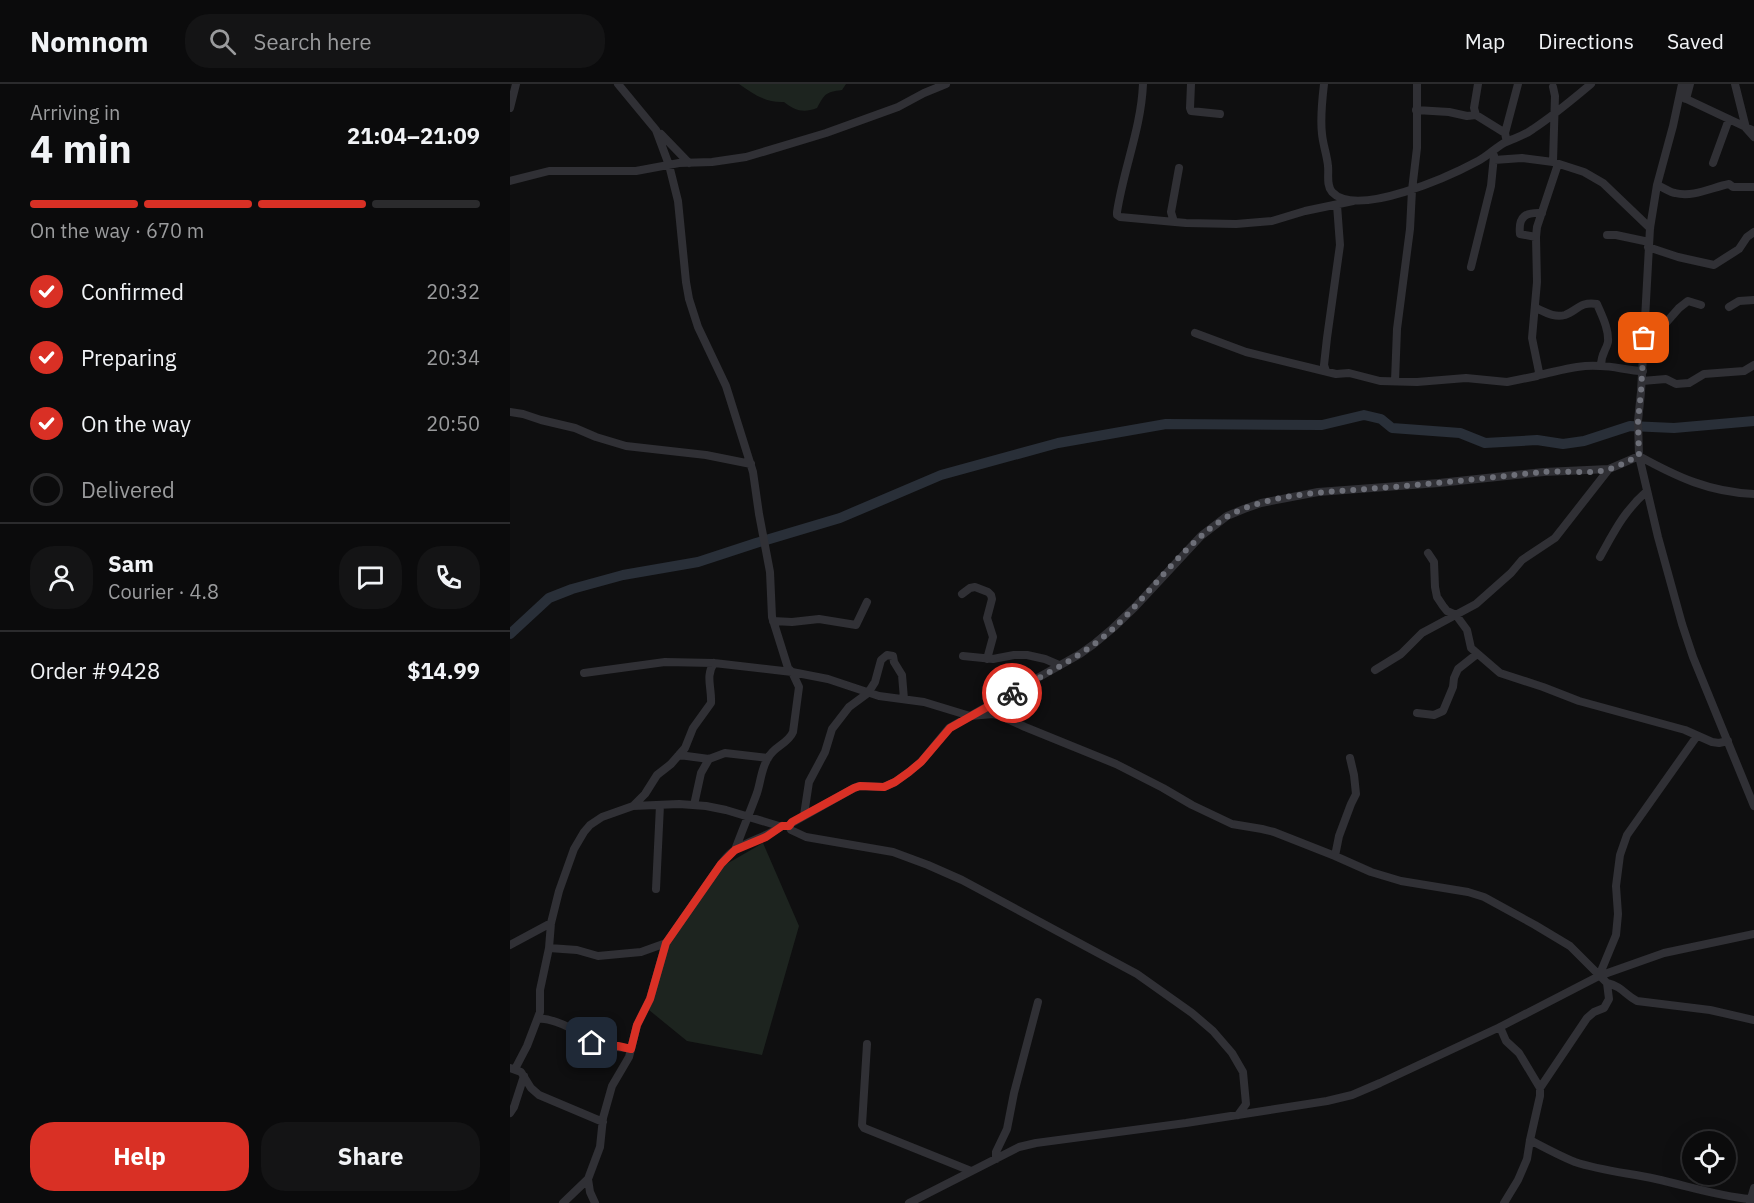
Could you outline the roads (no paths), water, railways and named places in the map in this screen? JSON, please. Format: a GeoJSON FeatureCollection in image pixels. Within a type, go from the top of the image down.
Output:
{"type":"FeatureCollection","features":[{"type":"Feature","properties":{"kind":"street"},"geometry":{"type":"LineString","coordinates":[[510,108],[516,84]]}},
{"type":"Feature","properties":{"kind":"street"},"geometry":{"type":"LineString","coordinates":[[618,84],[656,130],[689,163]]}},
{"type":"Feature","properties":{"kind":"street"},"geometry":{"type":"LineString","coordinates":[[510,181],[549,171],[626,171],[728,160],[762,153],[898,107],[946,84]]}},
{"type":"Feature","properties":{"kind":"street"},"geometry":{"type":"LineString","coordinates":[[1143,84],[1139,125],[1121,187],[1118,215],[1122,218],[1220,225],[1272,221],[1297,213],[1356,200],[1388,197],[1412,190],[1494,155],[1555,163],[1584,172],[1603,183],[1650,228]]}},
{"type":"Feature","properties":{"kind":"street"},"geometry":{"type":"LineString","coordinates":[[1191,84],[1191,111],[1220,114]]}},
{"type":"Feature","properties":{"kind":"street"},"geometry":{"type":"LineString","coordinates":[[1324,84],[1321,122],[1327,158],[1328,184],[1338,197],[1356,200]]}},
{"type":"Feature","properties":{"kind":"street"},"geometry":{"type":"LineString","coordinates":[[1395,381],[1397,329],[1410,229],[1417,148],[1417,84]]}},
{"type":"Feature","properties":{"kind":"street"},"geometry":{"type":"LineString","coordinates":[[1478,84],[1474,108],[1476,115],[1506,137],[1520,137],[1533,130],[1591,84]]}},
{"type":"Feature","properties":{"kind":"street"},"geometry":{"type":"LineString","coordinates":[[1471,267],[1491,186],[1494,155],[1506,137],[1518,84]]}},
{"type":"Feature","properties":{"kind":"street"},"geometry":{"type":"LineString","coordinates":[[1682,84],[1683,97]]}},
{"type":"Feature","properties":{"kind":"street"},"geometry":{"type":"LineString","coordinates":[[1690,84],[1683,97],[1657,184],[1650,228],[1638,421],[1639,456],[1682,624],[1693,657],[1754,806]]}},
{"type":"Feature","properties":{"kind":"street"},"geometry":{"type":"LineString","coordinates":[[1735,84],[1754,137]]}},
{"type":"Feature","properties":{"kind":"street"},"geometry":{"type":"LineString","coordinates":[[1539,375],[1532,338],[1536,308],[1536,237],[1555,163],[1556,96],[1553,87]]}},
{"type":"Feature","properties":{"kind":"street"},"geometry":{"type":"LineString","coordinates":[[1683,97],[1750,130]]}},
{"type":"Feature","properties":{"kind":"street"},"geometry":{"type":"LineString","coordinates":[[1416,110],[1476,115]]}},
{"type":"Feature","properties":{"kind":"street"},"geometry":{"type":"LineString","coordinates":[[1713,164],[1729,119]]}},
{"type":"Feature","properties":{"kind":"street"},"geometry":{"type":"LineString","coordinates":[[656,130],[669,165],[678,201],[689,299],[702,338],[726,386],[752,464],[771,572],[773,621],[788,668],[799,687],[793,732],[768,758],[735,850]]}},
{"type":"Feature","properties":{"kind":"street"},"geometry":{"type":"LineString","coordinates":[[1174,222],[1171,212],[1179,168]]}},
{"type":"Feature","properties":{"kind":"street"},"geometry":{"type":"LineString","coordinates":[[1657,184],[1675,193],[1683,194],[1714,189],[1726,184],[1733,187],[1754,187]]}},
{"type":"Feature","properties":{"kind":"street"},"geometry":{"type":"LineString","coordinates":[[1326,371],[1324,365],[1327,338],[1340,245],[1337,205]]}},
{"type":"Feature","properties":{"kind":"street"},"geometry":{"type":"LineString","coordinates":[[1536,237],[1524,236],[1519,231],[1525,215],[1529,212],[1542,213]]}},
{"type":"Feature","properties":{"kind":"street"},"geometry":{"type":"LineString","coordinates":[[1607,235],[1616,235],[1678,256],[1714,265],[1739,249],[1747,237],[1754,232]]}},
{"type":"Feature","properties":{"kind":"street"},"geometry":{"type":"LineString","coordinates":[[1729,307],[1739,301],[1754,300]]}},
{"type":"Feature","properties":{"kind":"street"},"geometry":{"type":"LineString","coordinates":[[1645,321],[1659,326],[1664,325],[1688,301],[1701,305]]}},
{"type":"Feature","properties":{"kind":"street"},"geometry":{"type":"LineString","coordinates":[[1536,308],[1552,315],[1565,315],[1579,306],[1597,304],[1605,321],[1608,342],[1601,356],[1601,366]]}},
{"type":"Feature","properties":{"kind":"street"},"geometry":{"type":"LineString","coordinates":[[1195,333],[1246,352],[1380,381],[1432,381],[1466,378],[1507,382],[1574,368],[1601,366],[1642,371]]}},
{"type":"Feature","properties":{"kind":"street"},"geometry":{"type":"LineString","coordinates":[[1642,381],[1666,379],[1676,384],[1689,383],[1704,374],[1744,371],[1754,365]]}},
{"type":"Feature","properties":{"kind":"street"},"geometry":{"type":"LineString","coordinates":[[510,412],[575,428],[626,447],[706,455],[752,464]]}},
{"type":"Feature","properties":{"kind":"street"},"geometry":{"type":"LineString","coordinates":[[563,1203],[588,1179],[600,1147],[603,1122],[612,1086],[626,1063],[637,1025],[650,999],[666,943],[721,864],[735,850],[766,837],[860,786],[879,787],[895,782],[921,762],[950,728],[1080,654],[1113,628],[1201,537],[1227,516],[1296,495],[1544,472],[1609,470],[1639,456]]}},
{"type":"Feature","properties":{"kind":"street"},"geometry":{"type":"LineString","coordinates":[[1639,456],[1678,477],[1707,488],[1754,494]]}},
{"type":"Feature","properties":{"kind":"street"},"geometry":{"type":"LineString","coordinates":[[1375,670],[1401,654],[1422,633],[1476,604],[1522,560],[1555,538],[1609,470]]}},
{"type":"Feature","properties":{"kind":"street"},"geometry":{"type":"LineString","coordinates":[[1600,558],[1616,526],[1631,505],[1647,491]]}},
{"type":"Feature","properties":{"kind":"street"},"geometry":{"type":"LineString","coordinates":[[1428,553],[1434,562],[1437,597],[1447,610],[1456,615],[1467,630],[1471,648],[1500,673],[1579,701],[1685,730],[1712,742],[1728,741]]}},
{"type":"Feature","properties":{"kind":"street"},"geometry":{"type":"LineString","coordinates":[[962,594],[975,587],[991,595],[987,618],[993,637],[987,659]]}},
{"type":"Feature","properties":{"kind":"street"},"geometry":{"type":"LineString","coordinates":[[773,621],[792,622],[819,619],[856,625],[867,602]]}},
{"type":"Feature","properties":{"kind":"street"},"geometry":{"type":"LineString","coordinates":[[804,815],[809,782],[825,752],[832,729],[849,708],[868,693],[875,682],[881,660],[890,654],[903,675],[904,699]]}},
{"type":"Feature","properties":{"kind":"street"},"geometry":{"type":"LineString","coordinates":[[1417,713],[1434,715],[1443,711],[1458,669],[1477,654]]}},
{"type":"Feature","properties":{"kind":"street"},"geometry":{"type":"LineString","coordinates":[[963,656],[987,659],[1027,655],[1059,665]]}},
{"type":"Feature","properties":{"kind":"street"},"geometry":{"type":"LineString","coordinates":[[584,673],[665,662],[714,663],[792,672],[828,679],[868,693],[924,702],[970,716],[993,714],[1001,716],[1116,764],[1232,824],[1262,829],[1371,872],[1401,881],[1468,892],[1484,897],[1570,946],[1607,983],[1618,986],[1629,997],[1637,1001],[1710,1010],[1754,1020]]}},
{"type":"Feature","properties":{"kind":"street"},"geometry":{"type":"LineString","coordinates":[[633,806],[645,794],[657,775],[680,755],[697,720],[711,703],[708,686],[709,674],[714,663]]}},
{"type":"Feature","properties":{"kind":"street"},"geometry":{"type":"LineString","coordinates":[[1599,976],[1616,935],[1618,914],[1616,886],[1620,855],[1627,835],[1697,736]]}},
{"type":"Feature","properties":{"kind":"street"},"geometry":{"type":"LineString","coordinates":[[680,755],[709,759],[725,753],[768,758]]}},
{"type":"Feature","properties":{"kind":"street"},"geometry":{"type":"LineString","coordinates":[[1335,856],[1339,836],[1350,804],[1356,794],[1350,758]]}},
{"type":"Feature","properties":{"kind":"street"},"geometry":{"type":"LineString","coordinates":[[694,805],[701,772],[709,759]]}},
{"type":"Feature","properties":{"kind":"street"},"geometry":{"type":"LineString","coordinates":[[656,889],[660,805]]}},
{"type":"Feature","properties":{"kind":"street"},"geometry":{"type":"LineString","coordinates":[[603,1122],[539,1095],[531,1088],[524,1076],[513,1068],[527,1046],[540,1012],[540,990],[549,948],[551,923],[559,891],[574,849],[584,832],[596,820],[633,806],[660,805],[694,805],[726,810],[786,826],[806,837],[886,851],[928,865],[962,880],[1137,974],[1192,1013],[1213,1031],[1232,1053],[1244,1072],[1246,1104],[1238,1115]]}},
{"type":"Feature","properties":{"kind":"street"},"geometry":{"type":"LineString","coordinates":[[510,945],[551,923]]}},
{"type":"Feature","properties":{"kind":"street"},"geometry":{"type":"LineString","coordinates":[[909,1203],[1019,1147],[1328,1101],[1352,1095],[1500,1027],[1599,976],[1664,953],[1754,934]]}},
{"type":"Feature","properties":{"kind":"street"},"geometry":{"type":"LineString","coordinates":[[549,948],[577,950],[598,956],[641,952],[666,943]]}},
{"type":"Feature","properties":{"kind":"street"},"geometry":{"type":"LineString","coordinates":[[1540,1088],[1587,1018],[1604,1008],[1610,999],[1607,983]]}},
{"type":"Feature","properties":{"kind":"street"},"geometry":{"type":"LineString","coordinates":[[996,1159],[996,1152],[1007,1129],[1038,1002]]}},
{"type":"Feature","properties":{"kind":"street"},"geometry":{"type":"LineString","coordinates":[[538,1019],[543,1018],[569,1028],[586,1043],[631,1049]]}},
{"type":"Feature","properties":{"kind":"street"},"geometry":{"type":"LineString","coordinates":[[1500,1027],[1506,1041],[1519,1053],[1540,1088],[1527,1159],[1504,1203]]}},
{"type":"Feature","properties":{"kind":"street"},"geometry":{"type":"LineString","coordinates":[[867,1044],[862,1125],[864,1128],[971,1172]]}},
{"type":"Feature","properties":{"kind":"street"},"geometry":{"type":"LineString","coordinates":[[510,1113],[524,1076]]}},
{"type":"Feature","properties":{"kind":"street"},"geometry":{"type":"LineString","coordinates":[[1530,1140],[1574,1162],[1603,1170],[1637,1175],[1729,1197],[1752,1197]]}},
{"type":"Feature","properties":{"kind":"street"},"geometry":{"type":"LineString","coordinates":[[588,1179],[595,1203]]}},
{"type":"Feature","properties":{"kind":"waterway"},"geometry":{"type":"LineString","coordinates":[[510,634],[549,598],[572,589],[623,575],[698,562],[840,518],[941,475],[1058,443],[1166,424],[1322,425],[1364,415],[1381,419],[1392,428],[1460,433],[1485,443],[1537,440],[1563,444],[1584,441],[1630,426],[1674,428],[1754,421]]}}]}
